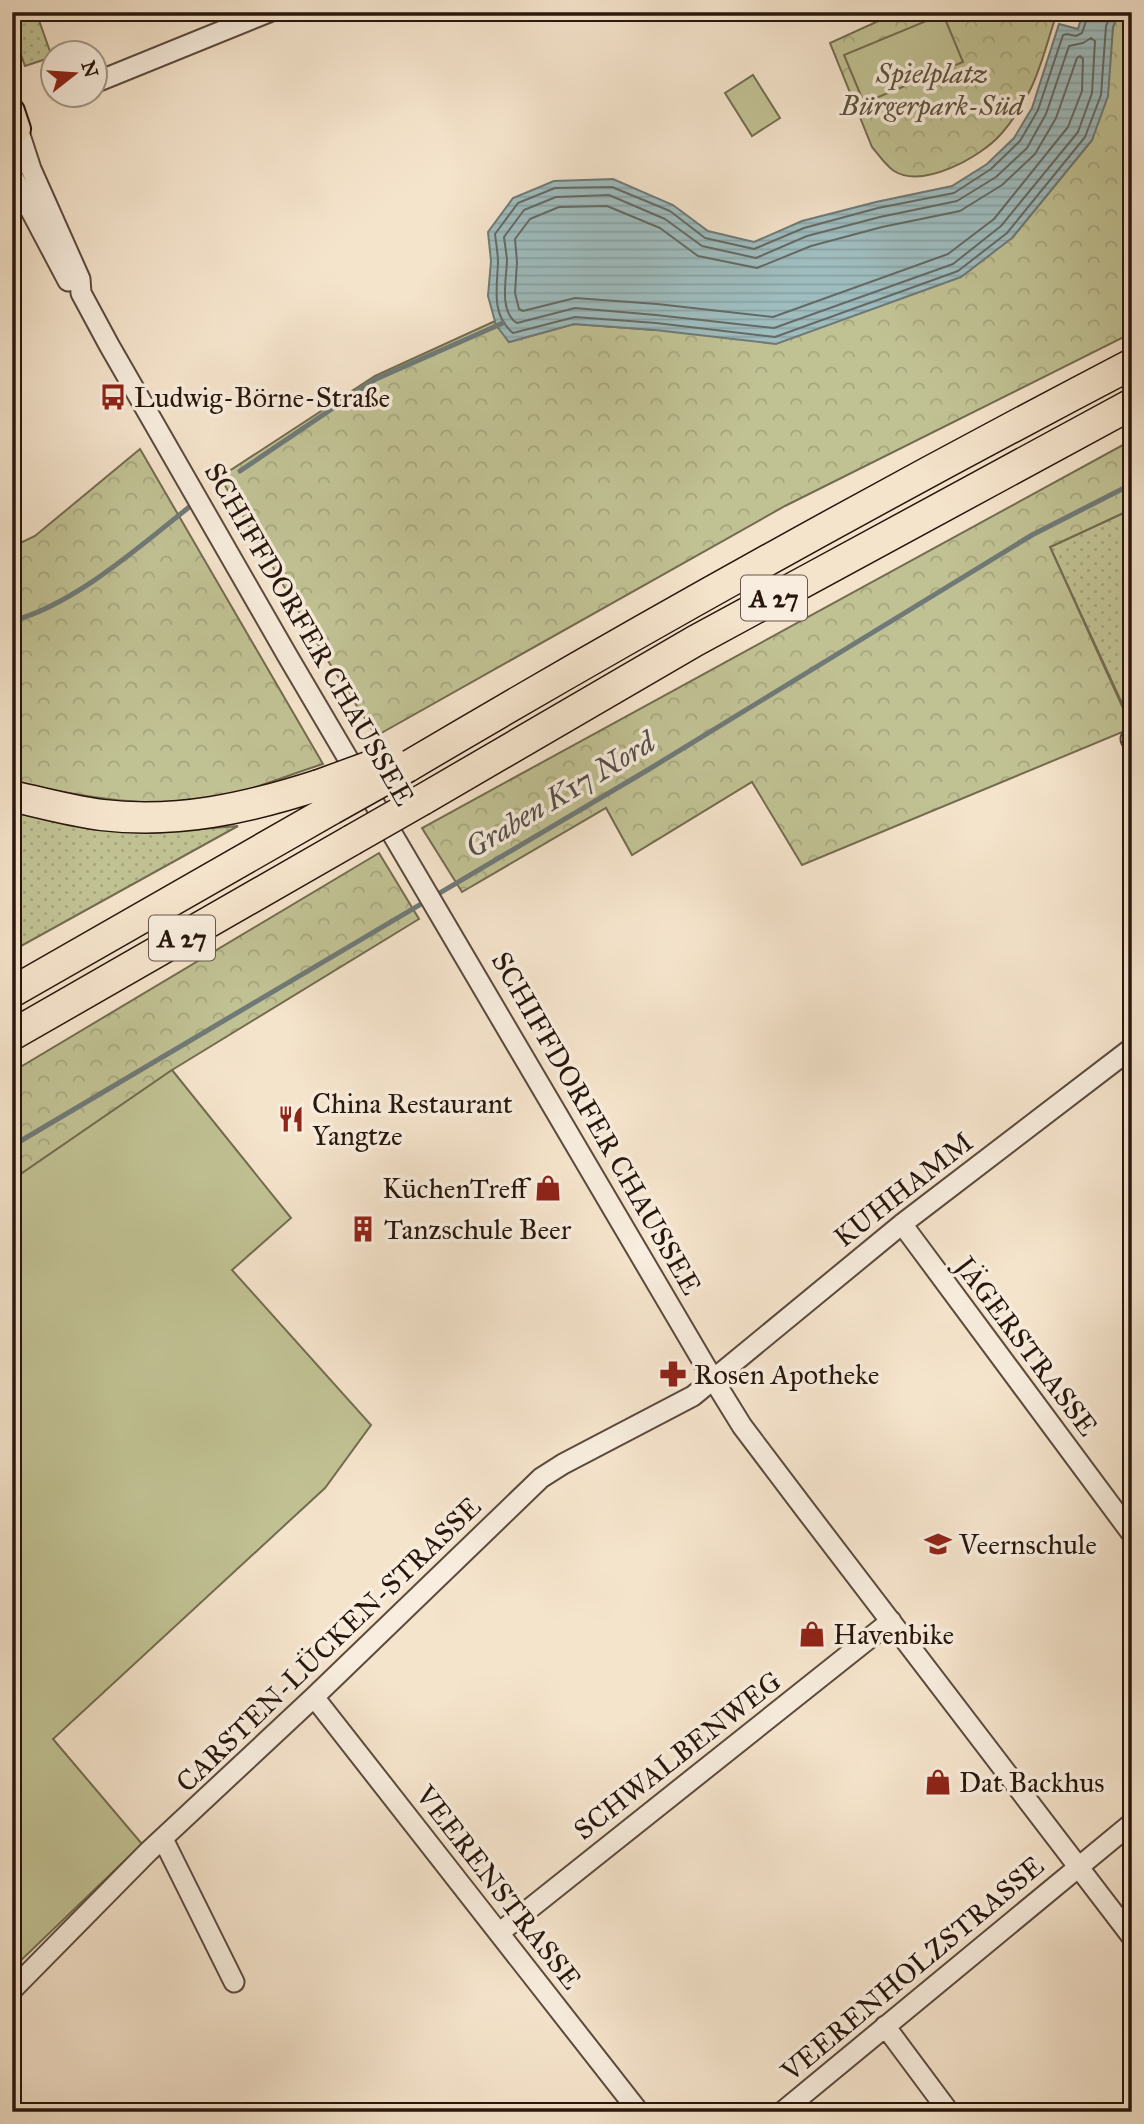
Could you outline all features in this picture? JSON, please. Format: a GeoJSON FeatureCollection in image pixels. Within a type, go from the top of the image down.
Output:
{"type":"FeatureCollection","features":[{"type":"Feature","properties":{"kind":"highway","name":"A 27"},"geometry":{"type":"LineString","coordinates":[[12,992],[326,797],[399,763],[524,698],[680,609],[1132,364]]}},
{"type":"Feature","properties":{"kind":"highway","name":"A 27"},"geometry":{"type":"LineString","coordinates":[[12,1035],[695,641],[1132,404]]}},
{"type":"Feature","properties":{"kind":"highway"},"geometry":{"type":"LineString","coordinates":[[12,796],[65,809],[146,818],[201,815],[326,797]]}},
{"type":"Feature","properties":{"kind":"street"},"geometry":{"type":"LineString","coordinates":[[108,77],[269,12]]}},
{"type":"Feature","properties":{"kind":"street","name":"SCHIFFDORFER CHAUSSEE"},"geometry":{"type":"LineString","coordinates":[[14,121],[31,169],[80,278],[81,293]]}},
{"type":"Feature","properties":{"kind":"street","name":"SCHIFFDORFER CHAUSSEE"},"geometry":{"type":"LineString","coordinates":[[12,174],[70,285],[81,293],[287,655],[742,1426],[1132,1937]]}},
{"type":"Feature","properties":{"kind":"street","name":"KUHHAMM"},"geometry":{"type":"LineString","coordinates":[[713,1380],[902,1224],[1132,1048]]}},
{"type":"Feature","properties":{"kind":"street","name":"JÄGERSTRASSE"},"geometry":{"type":"LineString","coordinates":[[902,1224],[1132,1534]]}},
{"type":"Feature","properties":{"kind":"street","name":"CARSTEN-LÜCKEN-STRASSE"},"geometry":{"type":"LineString","coordinates":[[12,1990],[119,1880],[541,1478],[693,1396],[713,1380]]}},
{"type":"Feature","properties":{"kind":"street","name":"SCHWALBENWEG"},"geometry":{"type":"LineString","coordinates":[[499,1933],[891,1621]]}},
{"type":"Feature","properties":{"kind":"street","name":"VEERENSTRASSE"},"geometry":{"type":"LineString","coordinates":[[314,1697],[639,2112]]}},
{"type":"Feature","properties":{"kind":"street","name":"VEERENHOLZSTRASSE"},"geometry":{"type":"LineString","coordinates":[[782,2112],[1132,1823]]}},
{"type":"Feature","properties":{"kind":"street"},"geometry":{"type":"LineString","coordinates":[[163,1839],[234,1982]]}},
{"type":"Feature","properties":{"kind":"street"},"geometry":{"type":"LineString","coordinates":[[885,2026],[949,2112]]}},
{"type":"Feature","properties":{"kind":"green space"},"geometry":{"type":"Polygon","coordinates":[[[12,12],[36,12],[45,38],[38,38],[38,62],[25,66],[12,29],[12,12]]]}},
{"type":"Feature","properties":{"kind":"green space","name":"Spielplatz Bürgerpark-Süd"},"geometry":{"type":"Polygon","coordinates":[[[898,12],[1049,12],[1054,22],[1032,86],[1016,115],[1001,134],[966,161],[920,176],[906,176],[894,171],[872,147],[830,43],[898,12]]]}},
{"type":"Feature","properties":{"kind":"green space"},"geometry":{"type":"Polygon","coordinates":[[[1119,12],[1132,12],[1132,333],[785,506],[376,736],[323,653],[220,477],[375,376],[495,321],[509,342],[574,324],[655,330],[1012,238],[1092,140],[1113,27],[1119,12]]]}},
{"type":"Feature","properties":{"kind":"green space"},"geometry":{"type":"Polygon","coordinates":[[[943,14],[963,62],[864,103],[844,55],[943,14]]]}},
{"type":"Feature","properties":{"kind":"green space"},"geometry":{"type":"Polygon","coordinates":[[[753,75],[780,118],[752,136],[725,93],[753,75]]]}},
{"type":"Feature","properties":{"kind":"green space"},"geometry":{"type":"Polygon","coordinates":[[[1132,440],[1132,509],[1050,547],[1132,728],[802,865],[752,782],[632,855],[606,808],[462,892],[422,828],[1132,440]]]}},
{"type":"Feature","properties":{"kind":"green space"},"geometry":{"type":"Polygon","coordinates":[[[140,449],[323,764],[226,796],[173,802],[91,797],[12,781],[12,547],[35,536],[140,449]]]}},
{"type":"Feature","properties":{"kind":"green space"},"geometry":{"type":"Polygon","coordinates":[[[1132,509],[1132,725],[1050,547],[1132,509]]]}},
{"type":"Feature","properties":{"kind":"green space"},"geometry":{"type":"Polygon","coordinates":[[[12,811],[65,822],[152,833],[238,826],[12,951],[12,811]]]}},
{"type":"Feature","properties":{"kind":"green space"},"geometry":{"type":"Polygon","coordinates":[[[379,853],[419,919],[172,1070],[12,1180],[12,1072],[379,853]]]}},
{"type":"Feature","properties":{"kind":"green space"},"geometry":{"type":"Polygon","coordinates":[[[172,1070],[291,1218],[232,1270],[371,1425],[325,1488],[53,1739],[142,1844],[12,1969],[12,1180],[172,1070]]]}},
{"type":"Feature","properties":{"kind":"water"},"geometry":{"type":"Polygon","coordinates":[[[1083,12],[1119,12],[1113,27],[1108,96],[1092,140],[1012,238],[961,277],[776,344],[574,324],[509,342],[496,325],[488,296],[491,261],[488,232],[513,198],[554,181],[613,179],[673,205],[708,231],[754,242],[802,221],[952,186],[987,164],[1014,138],[1032,108],[1059,24],[1078,29],[1083,12]]]}},
{"type":"Feature","properties":{"kind":"waterway"},"geometry":{"type":"LineString","coordinates":[[240,471],[376,379],[503,323]]}},
{"type":"Feature","properties":{"kind":"waterway","name":"Graben K17 Nord"},"geometry":{"type":"LineString","coordinates":[[12,1146],[646,771],[1032,535],[1132,484]]}},
{"type":"Feature","properties":{"kind":"waterway"},"geometry":{"type":"LineString","coordinates":[[12,621],[36,613],[84,587],[130,555],[193,504]]}},
{"type":"Feature","properties":{"kind":"place","name":"Ludwig-Börne-Straße"},"geometry":{"type":"Point","coordinates":[113,397]}},
{"type":"Feature","properties":{"kind":"place","name":"China Restaurant Yangtze"},"geometry":{"type":"Point","coordinates":[291,1119]}},
{"type":"Feature","properties":{"kind":"place","name":"KüchenTreff"},"geometry":{"type":"Point","coordinates":[548,1188]}},
{"type":"Feature","properties":{"kind":"place","name":"Tanzschule Beer"},"geometry":{"type":"Point","coordinates":[363,1229]}},
{"type":"Feature","properties":{"kind":"place","name":"Rosen Apotheke"},"geometry":{"type":"Point","coordinates":[673,1374]}},
{"type":"Feature","properties":{"kind":"place","name":"Veernschule"},"geometry":{"type":"Point","coordinates":[938,1544]}},
{"type":"Feature","properties":{"kind":"place","name":"Havenbike"},"geometry":{"type":"Point","coordinates":[812,1634]}},
{"type":"Feature","properties":{"kind":"place","name":"Dat Backhus"},"geometry":{"type":"Point","coordinates":[938,1782]}}]}
